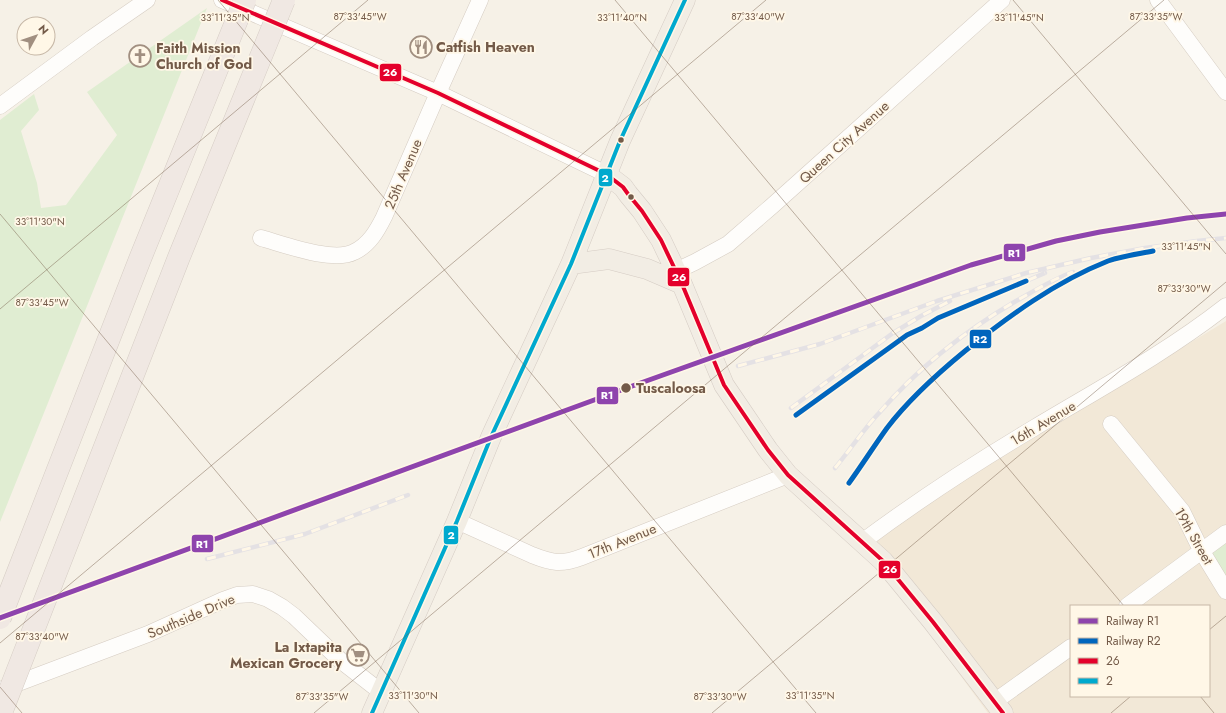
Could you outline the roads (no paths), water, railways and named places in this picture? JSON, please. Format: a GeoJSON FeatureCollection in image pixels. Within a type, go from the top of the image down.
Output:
{"type":"FeatureCollection","features":[{"type":"Feature","properties":{"kind":"highway"},"geometry":{"type":"LineString","coordinates":[[0,618],[140,259],[245,0]]}},
{"type":"Feature","properties":{"kind":"highway"},"geometry":{"type":"LineString","coordinates":[[1,713],[174,272],[284,0]]}},
{"type":"Feature","properties":{"kind":"main road"},"geometry":{"type":"LineString","coordinates":[[372,713],[457,521],[491,437],[571,264],[620,141],[685,0]]}},
{"type":"Feature","properties":{"kind":"main road"},"geometry":{"type":"LineString","coordinates":[[606,174],[623,188],[642,211],[661,240],[679,277],[724,385],[768,450],[788,475],[883,561],[933,622],[999,707]]}},
{"type":"Feature","properties":{"kind":"main road"},"geometry":{"type":"LineString","coordinates":[[571,264],[609,259],[679,277]]}},
{"type":"Feature","properties":{"kind":"street"},"geometry":{"type":"LineString","coordinates":[[0,106],[92,38],[147,0]]}},
{"type":"Feature","properties":{"kind":"street"},"geometry":{"type":"LineString","coordinates":[[222,0],[438,93],[606,174]]}},
{"type":"Feature","properties":{"kind":"street","name":"25th Avenue"},"geometry":{"type":"LineString","coordinates":[[261,238],[322,255],[338,256],[354,253],[367,243],[384,217],[480,0]]}},
{"type":"Feature","properties":{"kind":"street","name":"Queen City Avenue"},"geometry":{"type":"LineString","coordinates":[[679,277],[695,262],[728,244],[1002,0]]}},
{"type":"Feature","properties":{"kind":"street"},"geometry":{"type":"LineString","coordinates":[[1158,0],[1226,92]]}},
{"type":"Feature","properties":{"kind":"street","name":"16th Avenue"},"geometry":{"type":"LineString","coordinates":[[862,542],[966,470],[1034,428],[1157,356],[1209,320],[1226,306]]}},
{"type":"Feature","properties":{"kind":"street","name":"19th Street"},"geometry":{"type":"LineString","coordinates":[[1112,424],[1182,511],[1201,550],[1226,591]]}},
{"type":"Feature","properties":{"kind":"street","name":"17th Avenue"},"geometry":{"type":"LineString","coordinates":[[457,521],[532,555],[545,560],[560,563],[582,557],[788,475]]}},
{"type":"Feature","properties":{"kind":"street"},"geometry":{"type":"LineString","coordinates":[[1128,605],[1226,533]]}},
{"type":"Feature","properties":{"kind":"street","name":"Southside Drive"},"geometry":{"type":"LineString","coordinates":[[0,690],[148,634],[223,600],[237,595],[254,594],[268,599],[294,616],[340,660],[381,692]]}},
{"type":"Feature","properties":{"kind":"street"},"geometry":{"type":"LineString","coordinates":[[999,707],[1070,648]]}},
{"type":"Feature","properties":{"kind":"railway"},"geometry":{"type":"LineString","coordinates":[[738,366],[820,344],[937,301],[1026,273],[1091,258],[1145,248],[1226,238]]}},
{"type":"Feature","properties":{"kind":"railway"},"geometry":{"type":"LineString","coordinates":[[849,483],[878,441],[909,402],[960,355],[1010,317],[1054,288],[1107,262],[1122,258]]}},
{"type":"Feature","properties":{"kind":"railway"},"geometry":{"type":"LineString","coordinates":[[835,468],[867,426],[894,396],[943,351],[1016,301],[1073,272]]}},
{"type":"Feature","properties":{"kind":"railway"},"geometry":{"type":"LineString","coordinates":[[796,415],[907,335],[938,318],[1045,273]]}},
{"type":"Feature","properties":{"kind":"railway"},"geometry":{"type":"LineString","coordinates":[[791,408],[893,333],[950,301]]}},
{"type":"Feature","properties":{"kind":"railway"},"geometry":{"type":"LineString","coordinates":[[207,559],[305,534],[408,495]]}},
{"type":"Feature","properties":{"kind":"rail line","name":"R1"},"geometry":{"type":"LineString","coordinates":[[0,618],[635,385],[971,265],[1056,241],[1100,232],[1187,218],[1226,214]]}},
{"type":"Feature","properties":{"kind":"rail line","name":"R2"},"geometry":{"type":"LineString","coordinates":[[849,483],[887,428],[914,397],[934,378],[982,338],[1051,289],[1088,269],[1124,256],[1153,251]]}},
{"type":"Feature","properties":{"kind":"rail line","name":"R2"},"geometry":{"type":"LineString","coordinates":[[796,415],[907,335],[938,318],[1026,281]]}},
{"type":"Feature","properties":{"kind":"place","name":"Catfish Heaven"},"geometry":{"type":"Point","coordinates":[421,47]}},
{"type":"Feature","properties":{"kind":"place","name":"Faith Mission Church of God"},"geometry":{"type":"Point","coordinates":[140,56]}},
{"type":"Feature","properties":{"kind":"place","name":"Tuscaloosa"},"geometry":{"type":"Point","coordinates":[626,388]}},
{"type":"Feature","properties":{"kind":"place","name":"La Ixtapita Mexican Grocery"},"geometry":{"type":"Point","coordinates":[358,655]}}]}
